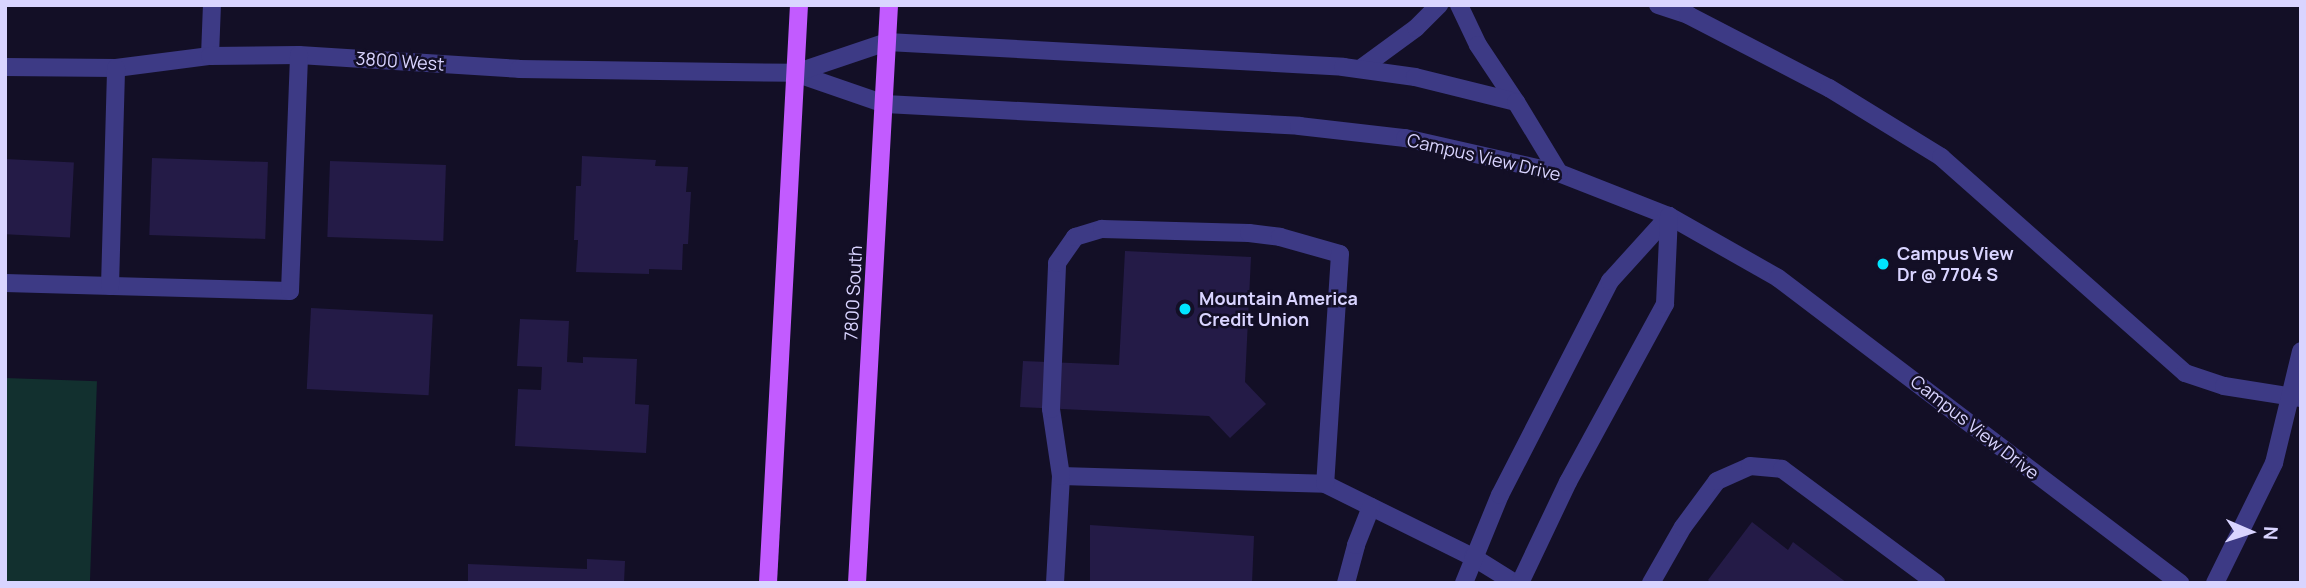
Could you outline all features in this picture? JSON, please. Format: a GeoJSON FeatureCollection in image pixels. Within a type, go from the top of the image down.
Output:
{"type":"FeatureCollection","features":[{"type":"Feature","properties":{"kind":"main road"},"geometry":{"type":"LineString","coordinates":[[768,583],[799,5]]}},
{"type":"Feature","properties":{"kind":"main road","name":"7800 South"},"geometry":{"type":"LineString","coordinates":[[857,583],[889,5]]}},
{"type":"Feature","properties":{"kind":"street"},"geometry":{"type":"LineString","coordinates":[[210,56],[212,5]]}},
{"type":"Feature","properties":{"kind":"street"},"geometry":{"type":"LineString","coordinates":[[1360,69],[1439,5]]}},
{"type":"Feature","properties":{"kind":"street"},"geometry":{"type":"LineString","coordinates":[[1459,5],[1478,45],[1559,173]]}},
{"type":"Feature","properties":{"kind":"street"},"geometry":{"type":"LineString","coordinates":[[1658,5],[1688,15],[1829,88],[1941,157],[2185,373],[2224,386],[2296,398]]}},
{"type":"Feature","properties":{"kind":"street"},"geometry":{"type":"LineString","coordinates":[[795,74],[887,42],[1244,60],[1360,69],[1415,77],[1516,102]]}},
{"type":"Feature","properties":{"kind":"street"},"geometry":{"type":"LineString","coordinates":[[5,283],[290,290],[299,55]]}},
{"type":"Feature","properties":{"kind":"street","name":"3800 West"},"geometry":{"type":"LineString","coordinates":[[5,67],[116,68],[210,56],[299,55],[519,69],[795,74]]}},
{"type":"Feature","properties":{"kind":"street"},"geometry":{"type":"LineString","coordinates":[[110,286],[116,68]]}},
{"type":"Feature","properties":{"kind":"street","name":"Campus View Drive"},"geometry":{"type":"LineString","coordinates":[[795,74],[885,104],[1299,126],[1405,138],[1559,173],[1669,216],[1778,278],[2179,583]]}},
{"type":"Feature","properties":{"kind":"street"},"geometry":{"type":"LineString","coordinates":[[1464,583],[1500,495],[1610,281],[1669,216]]}},
{"type":"Feature","properties":{"kind":"street"},"geometry":{"type":"LineString","coordinates":[[1061,476],[1325,484],[1473,557],[1517,583],[1568,481],[1665,304],[1669,216]]}},
{"type":"Feature","properties":{"kind":"street"},"geometry":{"type":"LineString","coordinates":[[1055,583],[1061,476],[1051,409],[1057,263],[1075,237],[1102,229],[1249,233],[1280,237],[1340,254],[1325,484]]}},
{"type":"Feature","properties":{"kind":"street"},"geometry":{"type":"LineString","coordinates":[[2215,583],[2274,463],[2296,398],[2301,351]]}},
{"type":"Feature","properties":{"kind":"street"},"geometry":{"type":"LineString","coordinates":[[1651,583],[1683,527],[1717,481],[1750,466],[1782,469],[1936,583]]}},
{"type":"Feature","properties":{"kind":"street"},"geometry":{"type":"LineString","coordinates":[[1346,583],[1356,545],[1371,507]]}},
{"type":"Feature","properties":{"kind":"green space"},"geometry":{"type":"Polygon","coordinates":[[[5,378],[97,381],[90,583],[5,583],[5,378]]]}},
{"type":"Feature","properties":{"kind":"building"},"geometry":{"type":"Polygon","coordinates":[[[582,156],[656,160],[655,166],[688,167],[686,192],[691,192],[688,244],[683,244],[682,270],[649,269],[649,274],[576,272],[576,186],[581,186],[582,156]]]}},
{"type":"Feature","properties":{"kind":"building"},"geometry":{"type":"Polygon","coordinates":[[[152,158],[268,162],[265,239],[149,235],[152,158]]]}},
{"type":"Feature","properties":{"kind":"building"},"geometry":{"type":"Polygon","coordinates":[[[5,159],[74,163],[70,238],[5,234],[5,159]]]}},
{"type":"Feature","properties":{"kind":"building"},"geometry":{"type":"Polygon","coordinates":[[[330,161],[446,165],[443,241],[327,237],[330,161]]]}},
{"type":"Feature","properties":{"kind":"building","name":"Mountain America Credit Union"},"geometry":{"type":"Polygon","coordinates":[[[1125,251],[1251,257],[1245,382],[1266,404],[1230,438],[1209,416],[1020,407],[1023,361],[1119,365],[1125,251]]]}},
{"type":"Feature","properties":{"kind":"building"},"geometry":{"type":"Polygon","coordinates":[[[311,308],[433,314],[429,395],[307,389],[311,308]]]}},
{"type":"Feature","properties":{"kind":"building"},"geometry":{"type":"Polygon","coordinates":[[[520,319],[569,321],[567,362],[583,363],[583,357],[637,359],[635,404],[649,405],[646,453],[515,446],[518,389],[541,390],[542,367],[517,366],[520,319]]]}},
{"type":"Feature","properties":{"kind":"building"},"geometry":{"type":"Polygon","coordinates":[[[1752,522],[1788,550],[1793,542],[1847,583],[1711,583],[1708,580],[1752,522]]]}},
{"type":"Feature","properties":{"kind":"building"},"geometry":{"type":"Polygon","coordinates":[[[1090,525],[1254,536],[1252,583],[1090,583],[1090,525]]]}},
{"type":"Feature","properties":{"kind":"building"},"geometry":{"type":"Polygon","coordinates":[[[587,559],[625,561],[624,583],[468,583],[468,564],[587,569],[587,559]]]}},
{"type":"Feature","properties":{"kind":"place","name":"Campus View Dr @ 7704 S"},"geometry":{"type":"Point","coordinates":[1883,264]}},
{"type":"Feature","properties":{"kind":"place","name":"Mountain America Credit Union"},"geometry":{"type":"Point","coordinates":[1185,309]}}]}
